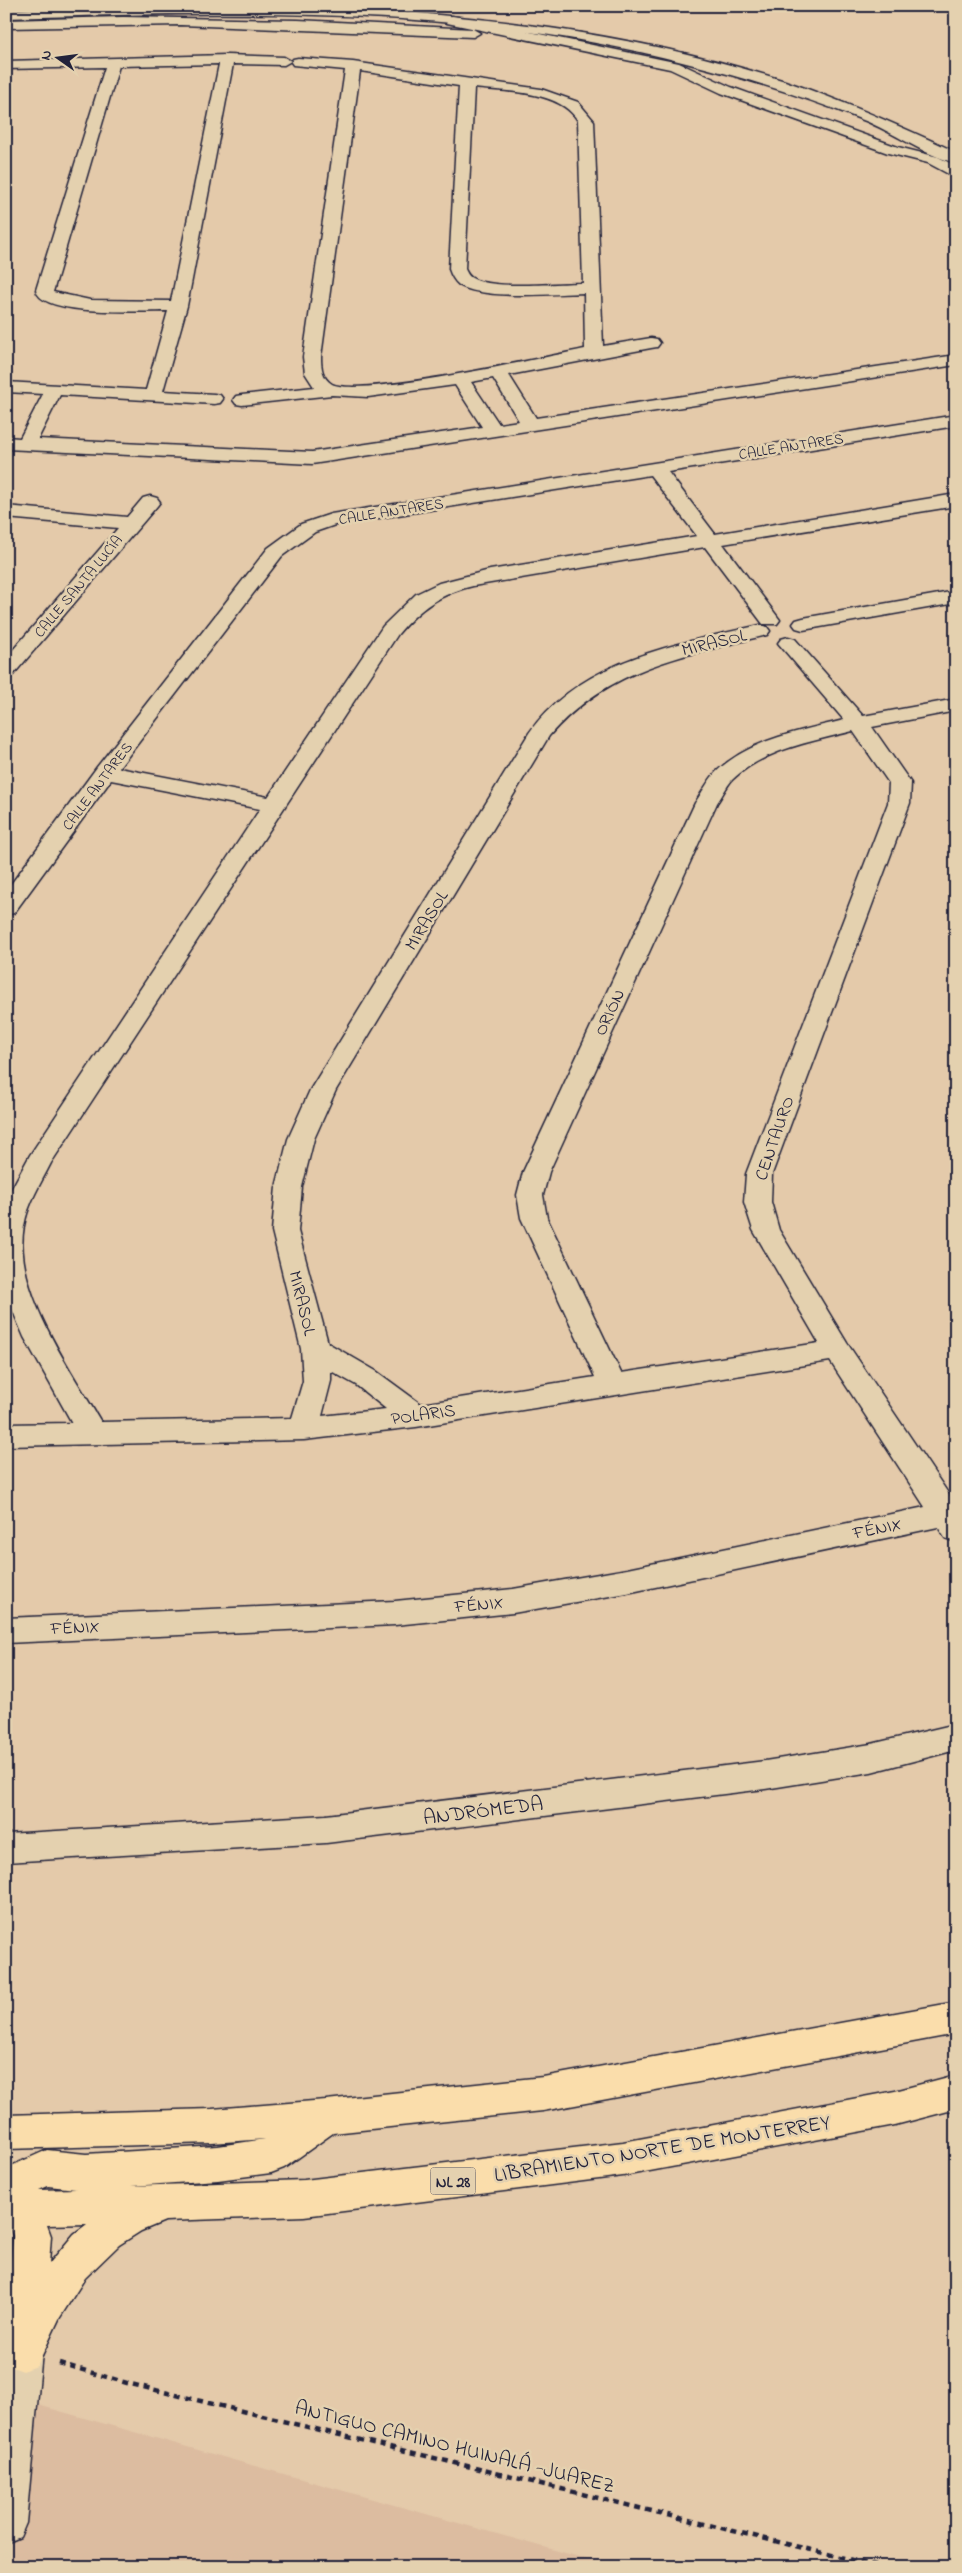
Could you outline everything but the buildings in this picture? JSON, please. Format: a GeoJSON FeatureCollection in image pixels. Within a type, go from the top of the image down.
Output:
{"type":"FeatureCollection","features":[{"type":"Feature","properties":{"kind":"main road"},"geometry":{"type":"LineString","coordinates":[[6,2132],[212,2126],[326,2117],[543,2094],[956,2018]]}},
{"type":"Feature","properties":{"kind":"main road","name":"LIBRAMIENTO NORTE DE MONTERREY"},"geometry":{"type":"LineString","coordinates":[[11,2196],[167,2203],[304,2198],[623,2159],[895,2108],[956,2092]]}},
{"type":"Feature","properties":{"kind":"main road"},"geometry":{"type":"LineString","coordinates":[[23,2352],[32,2236],[11,2196],[22,2179],[47,2168],[86,2172],[218,2163],[271,2156],[326,2117]]}},
{"type":"Feature","properties":{"kind":"main road"},"geometry":{"type":"LineString","coordinates":[[23,2352],[58,2280],[83,2250],[142,2212],[167,2203]]}},
{"type":"Feature","properties":{"kind":"street"},"geometry":{"type":"LineString","coordinates":[[6,14],[350,12],[452,20],[553,33],[709,65],[819,99],[913,137],[956,158]]}},
{"type":"Feature","properties":{"kind":"street"},"geometry":{"type":"LineString","coordinates":[[6,24],[219,14],[529,36]]}},
{"type":"Feature","properties":{"kind":"street"},"geometry":{"type":"LineString","coordinates":[[452,20],[674,66],[726,90],[893,150],[933,160],[956,172]]}},
{"type":"Feature","properties":{"kind":"street"},"geometry":{"type":"LineString","coordinates":[[152,396],[178,306],[227,59]]}},
{"type":"Feature","properties":{"kind":"street"},"geometry":{"type":"LineString","coordinates":[[6,65],[227,59],[291,62],[353,66],[467,80],[541,93],[565,101],[581,111],[586,121],[594,351]]}},
{"type":"Feature","properties":{"kind":"street"},"geometry":{"type":"LineString","coordinates":[[113,63],[44,290],[45,295],[59,301],[74,303],[178,306]]}},
{"type":"Feature","properties":{"kind":"street"},"geometry":{"type":"LineString","coordinates":[[331,390],[316,379],[312,367],[312,357],[353,66]]}},
{"type":"Feature","properties":{"kind":"street"},"geometry":{"type":"LineString","coordinates":[[467,80],[457,269],[459,276],[466,282],[486,287],[592,288]]}},
{"type":"Feature","properties":{"kind":"street"},"geometry":{"type":"LineString","coordinates":[[242,400],[331,390],[378,389],[461,380],[594,351],[651,342]]}},
{"type":"Feature","properties":{"kind":"street"},"geometry":{"type":"LineString","coordinates":[[6,443],[312,458],[956,360]]}},
{"type":"Feature","properties":{"kind":"street"},"geometry":{"type":"LineString","coordinates":[[499,373],[531,426]]}},
{"type":"Feature","properties":{"kind":"street"},"geometry":{"type":"LineString","coordinates":[[461,380],[494,431]]}},
{"type":"Feature","properties":{"kind":"street"},"geometry":{"type":"LineString","coordinates":[[6,387],[214,399]]}},
{"type":"Feature","properties":{"kind":"street"},"geometry":{"type":"LineString","coordinates":[[26,444],[54,390]]}},
{"type":"Feature","properties":{"kind":"street","name":"CALLE ANTARES"},"geometry":{"type":"LineString","coordinates":[[6,908],[105,772],[275,552],[308,528],[331,520],[956,420]]}},
{"type":"Feature","properties":{"kind":"street","name":"MIRASOL"},"geometry":{"type":"LineString","coordinates":[[304,1429],[317,1381],[315,1349],[285,1231],[289,1187],[301,1139],[323,1090],[540,733],[568,703],[608,676],[655,656],[765,626],[711,540],[655,468]]}},
{"type":"Feature","properties":{"kind":"street"},"geometry":{"type":"LineString","coordinates":[[93,1434],[31,1321],[10,1265],[8,1234],[20,1198],[39,1161],[390,630],[409,608],[427,594],[451,585],[490,576],[956,500]]}},
{"type":"Feature","properties":{"kind":"street","name":"CALLE SANTA LUCÍA"},"geometry":{"type":"LineString","coordinates":[[6,671],[150,502]]}},
{"type":"Feature","properties":{"kind":"street"},"geometry":{"type":"LineString","coordinates":[[6,512],[131,523]]}},
{"type":"Feature","properties":{"kind":"street"},"geometry":{"type":"LineString","coordinates":[[803,624],[956,597]]}},
{"type":"Feature","properties":{"kind":"street"},"geometry":{"type":"LineString","coordinates":[[788,618],[803,624],[808,630],[806,636],[799,641],[788,643],[775,642],[766,637],[765,626],[788,618]]}},
{"type":"Feature","properties":{"kind":"street","name":"CENTAURO"},"geometry":{"type":"LineString","coordinates":[[788,643],[858,723],[900,783],[899,803],[759,1174],[756,1194],[758,1212],[766,1230],[837,1350],[950,1522]]}},
{"type":"Feature","properties":{"kind":"street","name":"ORIÓN"},"geometry":{"type":"LineString","coordinates":[[613,1386],[534,1218],[530,1195],[536,1172],[706,803],[723,778],[745,758],[780,743],[858,723],[956,705]]}},
{"type":"Feature","properties":{"kind":"street"},"geometry":{"type":"LineString","coordinates":[[105,772],[275,805]]}},
{"type":"Feature","properties":{"kind":"street","name":"MIRASOL"},"geometry":{"type":"LineString","coordinates":[[315,1349],[366,1378],[416,1416]]}},
{"type":"Feature","properties":{"kind":"street","name":"POLARIS"},"geometry":{"type":"LineString","coordinates":[[6,1435],[304,1429],[416,1416],[837,1350]]}},
{"type":"Feature","properties":{"kind":"street","name":"FÉNIX"},"geometry":{"type":"LineString","coordinates":[[6,1630],[395,1613],[513,1600],[950,1522]]}},
{"type":"Feature","properties":{"kind":"street","name":"ANDRÓMEDA"},"geometry":{"type":"LineString","coordinates":[[6,1848],[51,1847],[336,1828],[765,1775],[871,1758],[956,1737]]}},
{"type":"Feature","properties":{"kind":"street"},"geometry":{"type":"LineString","coordinates":[[6,2524],[23,2352]]}},
{"type":"Feature","properties":{"kind":"path","name":"ANTIGUO CAMINO HUINALÁ -JUAREZ"},"geometry":{"type":"LineString","coordinates":[[23,2352],[127,2383],[881,2567]]}},
{"type":"Feature","properties":{"kind":"shaded area"},"geometry":{"type":"Polygon","coordinates":[[[6,2396],[109,2425],[615,2567],[6,2567],[6,2396]]]}}]}
